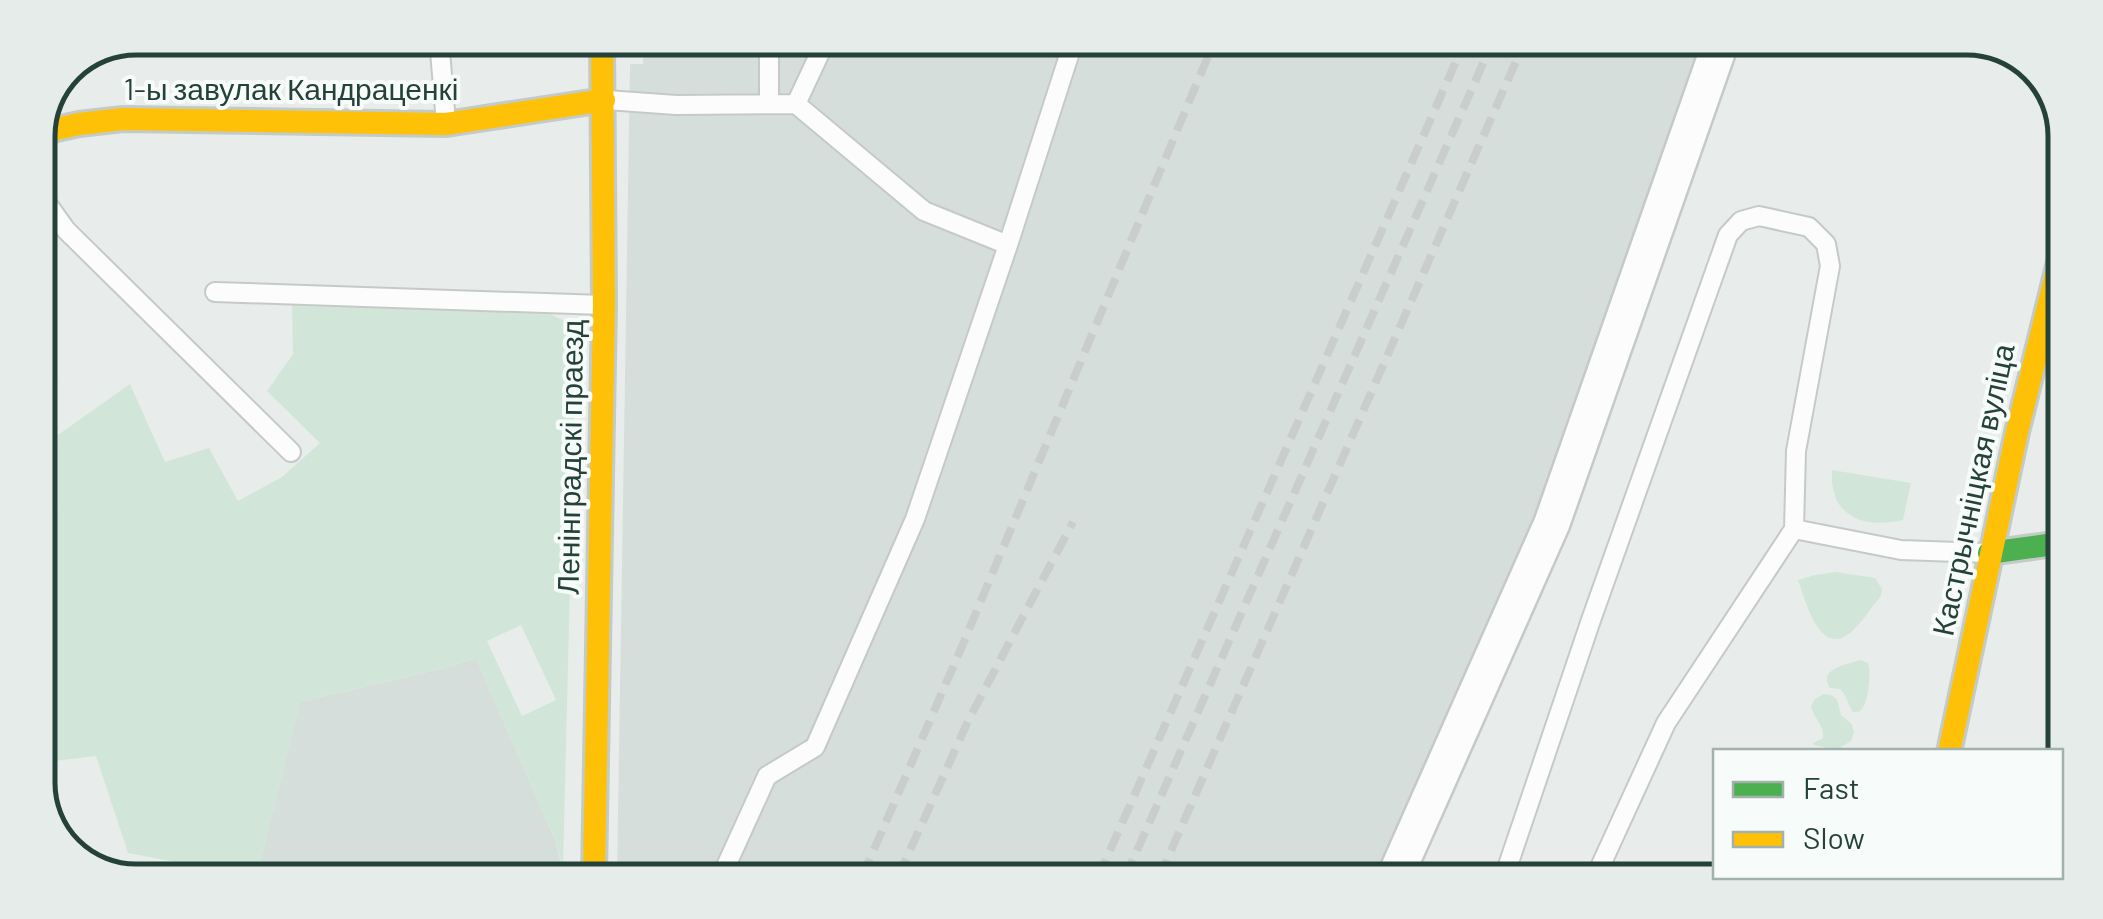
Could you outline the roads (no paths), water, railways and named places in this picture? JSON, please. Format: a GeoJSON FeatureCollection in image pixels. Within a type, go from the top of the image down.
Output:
{"type":"FeatureCollection","features":[{"type":"Feature","properties":{"kind":"street","name":"Ленінградскі праезд"},"geometry":{"type":"LineString","coordinates":[[594,864],[604,304],[603,55]]}},
{"type":"Feature","properties":{"kind":"street"},"geometry":{"type":"LineString","coordinates":[[1401,864],[1552,523],[1716,55]]}},
{"type":"Feature","properties":{"kind":"street","name":"1-ы завулак Кандраценкі"},"geometry":{"type":"LineString","coordinates":[[55,130],[122,119],[446,124],[604,100]]}},
{"type":"Feature","properties":{"kind":"street","name":"Кастрычніцкая вуліца"},"geometry":{"type":"LineString","coordinates":[[1950,749],[1989,554],[2048,303]]}},
{"type":"Feature","properties":{"kind":"street"},"geometry":{"type":"LineString","coordinates":[[1989,554],[2048,545]]}},
{"type":"Feature","properties":{"kind":"lane"},"geometry":{"type":"LineString","coordinates":[[440,55],[446,124]]}},
{"type":"Feature","properties":{"kind":"lane"},"geometry":{"type":"LineString","coordinates":[[768,55],[769,104]]}},
{"type":"Feature","properties":{"kind":"lane"},"geometry":{"type":"LineString","coordinates":[[796,104],[819,55]]}},
{"type":"Feature","properties":{"kind":"lane"},"geometry":{"type":"LineString","coordinates":[[727,864],[766,776],[815,747],[915,518],[1069,55]]}},
{"type":"Feature","properties":{"kind":"lane"},"geometry":{"type":"LineString","coordinates":[[604,100],[796,104],[924,211],[1008,244]]}},
{"type":"Feature","properties":{"kind":"lane"},"geometry":{"type":"LineString","coordinates":[[55,214],[66,230],[291,452]]}},
{"type":"Feature","properties":{"kind":"lane"},"geometry":{"type":"LineString","coordinates":[[1508,864],[1728,235],[1741,221],[1759,216],[1809,227],[1826,244],[1830,266],[1796,451],[1794,528],[1666,723],[1601,864]]}},
{"type":"Feature","properties":{"kind":"lane"},"geometry":{"type":"LineString","coordinates":[[215,292],[604,304]]}},
{"type":"Feature","properties":{"kind":"lane"},"geometry":{"type":"LineString","coordinates":[[2038,341],[2048,343]]}},
{"type":"Feature","properties":{"kind":"lane"},"geometry":{"type":"LineString","coordinates":[[1794,528],[1902,550],[1989,554]]}},
{"type":"Feature","properties":{"kind":"railway"},"geometry":{"type":"LineString","coordinates":[[868,864],[1209,55]]}},
{"type":"Feature","properties":{"kind":"railway"},"geometry":{"type":"LineString","coordinates":[[1104,864],[1459,55]]}},
{"type":"Feature","properties":{"kind":"railway"},"geometry":{"type":"LineString","coordinates":[[1131,864],[1487,55]]}},
{"type":"Feature","properties":{"kind":"railway"},"geometry":{"type":"LineString","coordinates":[[1165,864],[1519,55]]}},
{"type":"Feature","properties":{"kind":"railway"},"geometry":{"type":"LineString","coordinates":[[904,864],[969,719],[1073,522]]}}]}
